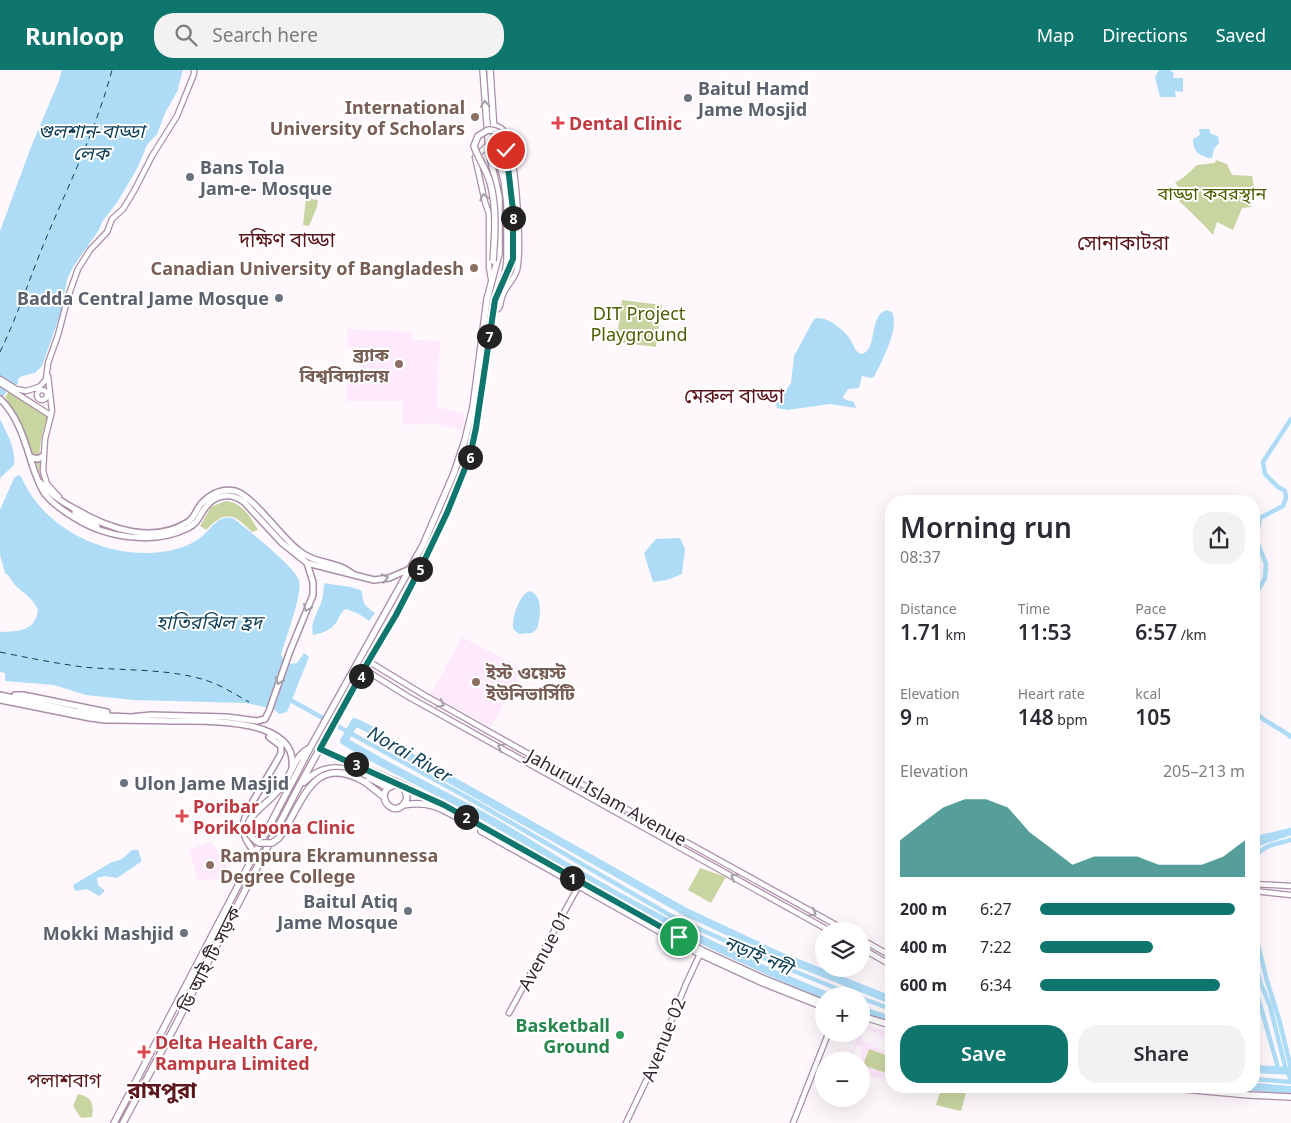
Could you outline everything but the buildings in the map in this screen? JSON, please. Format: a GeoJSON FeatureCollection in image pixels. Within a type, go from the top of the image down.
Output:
{"type":"FeatureCollection","features":[{"type":"Feature","properties":{"kind":"main road"},"geometry":{"type":"LineString","coordinates":[[402,784],[407,798],[403,805],[397,809],[388,805],[384,797],[354,776],[337,773],[320,777],[308,787],[279,838],[272,843],[259,843],[249,833],[249,819],[254,812],[277,792],[286,781],[302,752],[310,748],[316,738],[411,568],[439,512],[462,453],[468,429],[492,279],[499,254],[500,203],[488,146],[483,70]]}},
{"type":"Feature","properties":{"kind":"main road"},"geometry":{"type":"LineString","coordinates":[[490,70],[495,146],[508,203],[505,276]]}},
{"type":"Feature","properties":{"kind":"main road"},"geometry":{"type":"LineString","coordinates":[[494,271],[492,195],[487,173],[474,146],[478,136],[488,130],[496,131],[502,135],[506,150],[513,210],[513,259],[505,276]]}},
{"type":"Feature","properties":{"kind":"main road","name":"ডি আই টি সড়ক"},"geometry":{"type":"LineString","coordinates":[[123,1123],[297,790],[396,615],[447,513],[470,456],[476,428],[493,312],[497,294],[505,276]]}},
{"type":"Feature","properties":{"kind":"main road"},"geometry":{"type":"LineString","coordinates":[[2,400],[14,418],[36,476],[46,495],[69,514],[89,526],[115,534],[144,537],[162,536],[180,531],[195,523],[212,501],[222,496],[235,496],[244,502],[282,543],[306,563],[368,579],[384,579],[411,568]]}},
{"type":"Feature","properties":{"kind":"main road"},"geometry":{"type":"LineString","coordinates":[[30,458],[38,459],[43,456]]}},
{"type":"Feature","properties":{"kind":"main road"},"geometry":{"type":"LineString","coordinates":[[36,476],[52,494],[86,520],[115,534]]}},
{"type":"Feature","properties":{"kind":"main road"},"geometry":{"type":"LineString","coordinates":[[69,507],[114,528],[134,532],[154,532],[187,523],[195,516],[201,504],[217,492],[227,490],[237,492],[251,501],[300,552],[314,560],[343,568],[357,576]]}},
{"type":"Feature","properties":{"kind":"main road"},"geometry":{"type":"LineString","coordinates":[[7,696],[23,695],[74,708],[137,716],[218,717],[261,720],[265,718],[269,711],[313,592],[312,577],[306,563]]}},
{"type":"Feature","properties":{"kind":"main road"},"geometry":{"type":"LineString","coordinates":[[0,694],[74,715],[105,720],[230,721],[257,728],[269,733],[288,746],[293,757],[292,770]]}},
{"type":"Feature","properties":{"kind":"main road"},"geometry":{"type":"LineString","coordinates":[[0,700],[36,704]]}},
{"type":"Feature","properties":{"kind":"main road"},"geometry":{"type":"LineString","coordinates":[[53,708],[74,708]]}},
{"type":"Feature","properties":{"kind":"main road"},"geometry":{"type":"LineString","coordinates":[[244,720],[279,744],[282,750],[244,820],[245,836],[254,852]]}},
{"type":"Feature","properties":{"kind":"main road","name":"ডি আই টি সড়ক"},"geometry":{"type":"LineString","coordinates":[[114,1123],[310,748]]}},
{"type":"Feature","properties":{"kind":"main road"},"geometry":{"type":"LineString","coordinates":[[320,749],[402,784],[444,805],[703,951],[762,978],[815,999]]}},
{"type":"Feature","properties":{"kind":"main road"},"geometry":{"type":"LineString","coordinates":[[297,790],[318,771],[333,768],[351,770],[388,788],[402,784]]}},
{"type":"Feature","properties":{"kind":"main road"},"geometry":{"type":"LineString","coordinates":[[384,797],[388,788]]}},
{"type":"Feature","properties":{"kind":"main road"},"geometry":{"type":"LineString","coordinates":[[403,805],[424,803],[441,808],[700,954],[815,1003]]}},
{"type":"Feature","properties":{"kind":"main road"},"geometry":{"type":"LineString","coordinates":[[870,1020],[885,1024]]}},
{"type":"Feature","properties":{"kind":"main road"},"geometry":{"type":"LineString","coordinates":[[1227,1093],[1291,1097]]}},
{"type":"Feature","properties":{"kind":"main road"},"geometry":{"type":"LineString","coordinates":[[120,1111],[127,1114]]}},
{"type":"Feature","properties":{"kind":"street"},"geometry":{"type":"LineString","coordinates":[[69,507],[52,490],[45,480],[43,471],[44,439],[52,411],[49,395],[48,363],[78,269],[90,250],[107,232],[112,219],[123,209],[134,191],[176,116],[194,70]]}},
{"type":"Feature","properties":{"kind":"street"},"geometry":{"type":"LineString","coordinates":[[493,125],[499,126],[504,132],[511,152],[516,191],[518,257],[514,277],[504,293],[499,308],[493,312]]}},
{"type":"Feature","properties":{"kind":"street"},"geometry":{"type":"LineString","coordinates":[[488,146],[475,157],[489,214],[489,267],[492,279]]}},
{"type":"Feature","properties":{"kind":"street"},"geometry":{"type":"LineString","coordinates":[[33,404],[38,398],[38,389],[46,380],[48,371]]}},
{"type":"Feature","properties":{"kind":"street"},"geometry":{"type":"LineString","coordinates":[[0,379],[50,416]]}},
{"type":"Feature","properties":{"kind":"street"},"geometry":{"type":"LineString","coordinates":[[0,383],[17,391],[38,389],[46,391],[49,395]]}},
{"type":"Feature","properties":{"kind":"street"},"geometry":{"type":"LineString","coordinates":[[38,398],[43,400],[49,395]]}},
{"type":"Feature","properties":{"kind":"street","name":"Jahurul Islam Avenue"},"geometry":{"type":"LineString","coordinates":[[368,662],[830,922]]}},
{"type":"Feature","properties":{"kind":"street"},"geometry":{"type":"LineString","coordinates":[[374,676],[380,668]]}},
{"type":"Feature","properties":{"kind":"street","name":"Jahurul Islam Avenue"},"geometry":{"type":"LineString","coordinates":[[364,670],[407,696],[815,923]]}},
{"type":"Feature","properties":{"kind":"street"},"geometry":{"type":"LineString","coordinates":[[407,696],[412,688]]}},
{"type":"Feature","properties":{"kind":"street"},"geometry":{"type":"LineString","coordinates":[[420,703],[424,695]]}},
{"type":"Feature","properties":{"kind":"street"},"geometry":{"type":"LineString","coordinates":[[461,725],[465,718]]}},
{"type":"Feature","properties":{"kind":"street"},"geometry":{"type":"LineString","coordinates":[[1260,884],[1291,886]]}},
{"type":"Feature","properties":{"kind":"street","name":"Avenue 01"},"geometry":{"type":"LineString","coordinates":[[509,1013],[578,886]]}},
{"type":"Feature","properties":{"kind":"street"},"geometry":{"type":"LineString","coordinates":[[1260,892],[1291,895]]}},
{"type":"Feature","properties":{"kind":"street"},"geometry":{"type":"LineString","coordinates":[[777,901],[780,895]]}},
{"type":"Feature","properties":{"kind":"street"},"geometry":{"type":"LineString","coordinates":[[870,944],[885,953]]}},
{"type":"Feature","properties":{"kind":"street"},"geometry":{"type":"LineString","coordinates":[[870,953],[885,962]]}},
{"type":"Feature","properties":{"kind":"street","name":"Avenue 02"},"geometry":{"type":"LineString","coordinates":[[626,1123],[655,1062],[700,954]]}},
{"type":"Feature","properties":{"kind":"street"},"geometry":{"type":"LineString","coordinates":[[793,1123],[825,1042]]}},
{"type":"Feature","properties":{"kind":"shaded area","name":"ব্র্যাক বিশ্ববিদ্যালয়"},"geometry":{"type":"Polygon","coordinates":[[[347,329],[412,332],[412,340],[440,341],[437,407],[465,414],[462,431],[434,423],[403,425],[403,401],[346,401],[347,382],[362,380],[358,348],[348,347],[347,329]]]}},
{"type":"Feature","properties":{"kind":"shaded area","name":"ইস্ট ওয়েস্ট ইউনিভার্সিটি"},"geometry":{"type":"Polygon","coordinates":[[[462,637],[522,669],[491,727],[431,695],[462,637]]]}},
{"type":"Feature","properties":{"kind":"shaded area"},"geometry":{"type":"Polygon","coordinates":[[[211,841],[232,877],[198,881],[189,850],[211,841]]]}},
{"type":"Feature","properties":{"kind":"shaded area"},"geometry":{"type":"Polygon","coordinates":[[[870,1027],[885,1031],[885,1038],[880,1037],[880,1034],[870,1031],[870,1027]]]}},
{"type":"Feature","properties":{"kind":"shaded area"},"geometry":{"type":"Polygon","coordinates":[[[855,1042],[866,1042],[872,1044],[871,1046],[885,1050],[885,1080],[870,1076],[870,1052],[861,1052],[862,1047],[856,1046],[854,1052],[852,1052],[855,1042]]]}},
{"type":"Feature","properties":{"kind":"green space","name":"বাড্ডা কবরস্থান"},"geometry":{"type":"Polygon","coordinates":[[[1216,160],[1227,164],[1232,175],[1252,176],[1255,192],[1251,207],[1242,208],[1233,230],[1217,222],[1213,235],[1179,201],[1185,193],[1175,183],[1197,165],[1215,163],[1216,160]]]}},
{"type":"Feature","properties":{"kind":"green space"},"geometry":{"type":"Polygon","coordinates":[[[306,198],[318,200],[309,226],[303,225],[306,198]]]}},
{"type":"Feature","properties":{"kind":"green space","name":"DIT Project Playground"},"geometry":{"type":"Polygon","coordinates":[[[622,300],[662,305],[656,347],[616,342],[622,300]]]}},
{"type":"Feature","properties":{"kind":"green space"},"geometry":{"type":"Polygon","coordinates":[[[9,390],[48,417],[40,447],[40,471],[42,478],[19,419],[5,398],[9,390]]]}},
{"type":"Feature","properties":{"kind":"green space"},"geometry":{"type":"Polygon","coordinates":[[[225,501],[241,507],[249,515],[258,530],[252,532],[240,521],[229,516],[219,519],[206,530],[200,526],[211,507],[225,501]]]}},
{"type":"Feature","properties":{"kind":"green space"},"geometry":{"type":"Polygon","coordinates":[[[700,868],[726,877],[711,903],[688,890],[700,868]]]}},
{"type":"Feature","properties":{"kind":"green space"},"geometry":{"type":"Polygon","coordinates":[[[869,1049],[885,1055],[885,1073],[870,1067],[869,1049]]]}},
{"type":"Feature","properties":{"kind":"green space"},"geometry":{"type":"Polygon","coordinates":[[[940,1093],[966,1093],[961,1111],[936,1105],[940,1093]]]}},
{"type":"Feature","properties":{"kind":"green space"},"geometry":{"type":"Polygon","coordinates":[[[78,1094],[91,1101],[93,1108],[92,1117],[81,1118],[73,1106],[78,1094]]]}},
{"type":"Feature","properties":{"kind":"water","name":"গুলশান-বাড্ডা লেক"},"geometry":{"type":"Polygon","coordinates":[[[62,70],[183,70],[177,92],[166,111],[157,134],[147,145],[138,167],[118,201],[73,267],[67,280],[61,312],[42,366],[35,373],[18,379],[18,384],[9,389],[0,402],[0,231],[62,70]]]}},
{"type":"Feature","properties":{"kind":"water"},"geometry":{"type":"Polygon","coordinates":[[[1159,70],[1170,70],[1174,73],[1173,78],[1183,78],[1183,92],[1175,91],[1176,97],[1160,97],[1155,77],[1159,70]]]}},
{"type":"Feature","properties":{"kind":"water"},"geometry":{"type":"Polygon","coordinates":[[[1199,129],[1209,129],[1211,134],[1218,136],[1219,143],[1214,149],[1212,158],[1204,157],[1194,147],[1193,139],[1200,135],[1199,129]]]}},
{"type":"Feature","properties":{"kind":"water"},"geometry":{"type":"Polygon","coordinates":[[[886,310],[892,312],[894,327],[885,354],[874,377],[862,376],[859,388],[848,389],[843,397],[854,402],[856,408],[830,404],[788,410],[777,408],[774,398],[786,390],[791,383],[794,356],[814,319],[823,319],[839,327],[850,339],[854,348],[861,354],[870,347],[877,320],[880,314],[886,310]]]}},
{"type":"Feature","properties":{"kind":"water"},"geometry":{"type":"Polygon","coordinates":[[[0,419],[14,453],[14,465],[0,480],[0,419]]]}},
{"type":"Feature","properties":{"kind":"water","name":"হাতিরঝিল হ্রদ"},"geometry":{"type":"Polygon","coordinates":[[[18,475],[21,476],[32,495],[46,512],[62,527],[81,538],[102,546],[146,553],[168,551],[196,540],[219,520],[229,518],[234,519],[270,548],[296,574],[300,587],[281,655],[288,664],[297,663],[304,653],[309,657],[287,712],[279,714],[274,709],[246,703],[133,700],[86,695],[54,685],[5,681],[5,673],[0,672],[0,632],[25,629],[33,623],[38,610],[31,599],[5,573],[0,555],[0,510],[14,478],[18,475]]]}},
{"type":"Feature","properties":{"kind":"water"},"geometry":{"type":"Polygon","coordinates":[[[680,538],[685,549],[682,574],[667,580],[653,582],[644,553],[656,539],[680,538]]]}},
{"type":"Feature","properties":{"kind":"water"},"geometry":{"type":"Polygon","coordinates":[[[325,583],[362,591],[365,604],[375,613],[369,621],[359,614],[346,609],[331,628],[313,635],[314,620],[322,600],[325,583]]]}},
{"type":"Feature","properties":{"kind":"water"},"geometry":{"type":"Polygon","coordinates":[[[530,591],[537,597],[540,607],[537,629],[532,633],[519,634],[513,629],[515,613],[520,601],[530,591]]]}},
{"type":"Feature","properties":{"kind":"water"},"geometry":{"type":"Polygon","coordinates":[[[132,850],[138,850],[142,861],[117,878],[105,876],[97,878],[98,885],[105,891],[99,896],[87,889],[75,891],[73,885],[110,863],[122,859],[132,850]]]}},
{"type":"Feature","properties":{"kind":"waterway"},"geometry":{"type":"LineString","coordinates":[[1260,518],[1283,506],[1286,498],[1285,491],[1265,474],[1263,462],[1291,419]]}},
{"type":"Feature","properties":{"kind":"waterway"},"geometry":{"type":"LineString","coordinates":[[1260,549],[1266,564],[1265,578],[1260,587]]}},
{"type":"Feature","properties":{"kind":"waterway","name":"নড়াই নদী"},"geometry":{"type":"LineString","coordinates":[[292,701],[479,804],[673,917],[833,987]]}},
{"type":"Feature","properties":{"kind":"waterway"},"geometry":{"type":"LineString","coordinates":[[1260,716],[1291,737]]}},
{"type":"Feature","properties":{"kind":"waterway","name":"Norai River"},"geometry":{"type":"LineString","coordinates":[[815,991],[730,954],[668,923],[576,872],[485,817],[344,741],[355,722],[377,733],[412,758],[684,911],[780,956],[858,987]]}},
{"type":"Feature","properties":{"kind":"waterway"},"geometry":{"type":"LineString","coordinates":[[1260,838],[1291,830]]}},
{"type":"Feature","properties":{"kind":"waterway"},"geometry":{"type":"LineString","coordinates":[[1260,843],[1291,833]]}},
{"type":"Feature","properties":{"kind":"waterway"},"geometry":{"type":"LineString","coordinates":[[1260,852],[1274,844],[1291,840]]}},
{"type":"Feature","properties":{"kind":"waterway"},"geometry":{"type":"LineString","coordinates":[[1260,953],[1291,1068]]}},
{"type":"Feature","properties":{"kind":"waterway"},"geometry":{"type":"LineString","coordinates":[[1260,980],[1270,1006],[1286,1070],[1291,1079]]}},
{"type":"Feature","properties":{"kind":"waterway","name":"Norai River"},"geometry":{"type":"LineString","coordinates":[[870,992],[885,998]]}},
{"type":"Feature","properties":{"kind":"waterway","name":"নড়াই নদী"},"geometry":{"type":"LineString","coordinates":[[870,1001],[885,1007]]}},
{"type":"Feature","properties":{"kind":"waterway"},"geometry":{"type":"LineString","coordinates":[[1260,1004],[1278,1070],[1291,1071]]}},
{"type":"Feature","properties":{"kind":"waterway","name":"Norai River"},"geometry":{"type":"LineString","coordinates":[[870,1013],[885,1018]]}},
{"type":"Feature","properties":{"kind":"waterway","name":"Norai River"},"geometry":{"type":"LineString","coordinates":[[1260,1069],[1291,1071]]}},
{"type":"Feature","properties":{"kind":"waterway","name":"নড়াই নদী"},"geometry":{"type":"LineString","coordinates":[[1260,1079],[1291,1082]]}},
{"type":"Feature","properties":{"kind":"waterway","name":"Norai River"},"geometry":{"type":"LineString","coordinates":[[1260,1087],[1291,1090]]}},
{"type":"Feature","properties":{"kind":"ferry route"},"geometry":{"type":"LineString","coordinates":[[0,352],[91,133],[112,70]]}},
{"type":"Feature","properties":{"kind":"ferry route"},"geometry":{"type":"LineString","coordinates":[[0,652],[83,667],[162,672],[193,677],[219,685],[249,702]]}},
{"type":"Feature","properties":{"kind":"place","name":"Baitul Hamd Jame Mosjid"},"geometry":{"type":"Point","coordinates":[688,98]}},
{"type":"Feature","properties":{"kind":"place","name":"International University of Scholars"},"geometry":{"type":"Point","coordinates":[475,117]}},
{"type":"Feature","properties":{"kind":"place","name":"Dental Clinic"},"geometry":{"type":"Point","coordinates":[558,123]}},
{"type":"Feature","properties":{"kind":"place","name":"Bans Tola Jam-e- Mosque"},"geometry":{"type":"Point","coordinates":[190,177]}},
{"type":"Feature","properties":{"kind":"place","name":"Canadian University of Bangladesh"},"geometry":{"type":"Point","coordinates":[474,268]}},
{"type":"Feature","properties":{"kind":"place","name":"Badda Central Jame Mosque"},"geometry":{"type":"Point","coordinates":[279,298]}},
{"type":"Feature","properties":{"kind":"place","name":"ব্র্যাক বিশ্ববিদ্যালয়"},"geometry":{"type":"Point","coordinates":[399,364]}},
{"type":"Feature","properties":{"kind":"place","name":"ইস্ট ওয়েস্ট ইউনিভার্সিটি"},"geometry":{"type":"Point","coordinates":[476,682]}},
{"type":"Feature","properties":{"kind":"place","name":"Ulon Jame Masjid"},"geometry":{"type":"Point","coordinates":[124,783]}},
{"type":"Feature","properties":{"kind":"place","name":"Poribar Porikolpona Clinic"},"geometry":{"type":"Point","coordinates":[182,816]}},
{"type":"Feature","properties":{"kind":"place","name":"Rampura Ekramunnessa Degree College"},"geometry":{"type":"Point","coordinates":[210,865]}},
{"type":"Feature","properties":{"kind":"place","name":"Baitul Atiq Jame Mosque"},"geometry":{"type":"Point","coordinates":[408,911]}},
{"type":"Feature","properties":{"kind":"place","name":"Mokki Mashjid"},"geometry":{"type":"Point","coordinates":[184,933]}},
{"type":"Feature","properties":{"kind":"place","name":"Basketball Ground"},"geometry":{"type":"Point","coordinates":[620,1035]}},
{"type":"Feature","properties":{"kind":"place","name":"Delta Health Care, Rampura Limited"},"geometry":{"type":"Point","coordinates":[144,1052]}},
{"type":"Feature","properties":{"kind":"district","name":"দক্ষিণ বাড্ডা"},"geometry":{"type":"Point","coordinates":[287,239]}},
{"type":"Feature","properties":{"kind":"district","name":"সোনাকাটরা"},"geometry":{"type":"Point","coordinates":[1123,242]}},
{"type":"Feature","properties":{"kind":"district","name":"মেরুল বাড্ডা"},"geometry":{"type":"Point","coordinates":[734,395]}},
{"type":"Feature","properties":{"kind":"district","name":"পলাশবাগ"},"geometry":{"type":"Point","coordinates":[64,1080]}},
{"type":"Feature","properties":{"kind":"district","name":"রামপুরা"},"geometry":{"type":"Point","coordinates":[162,1089]}},
{"type":"Feature","properties":{"kind":"route"},"geometry":{"type":"LineString","coordinates":[[506,150],[513,210],[513,259],[495,300],[470,456],[447,513],[425,559],[396,615],[320,749],[399,783],[444,805],[679,937]]}}]}
